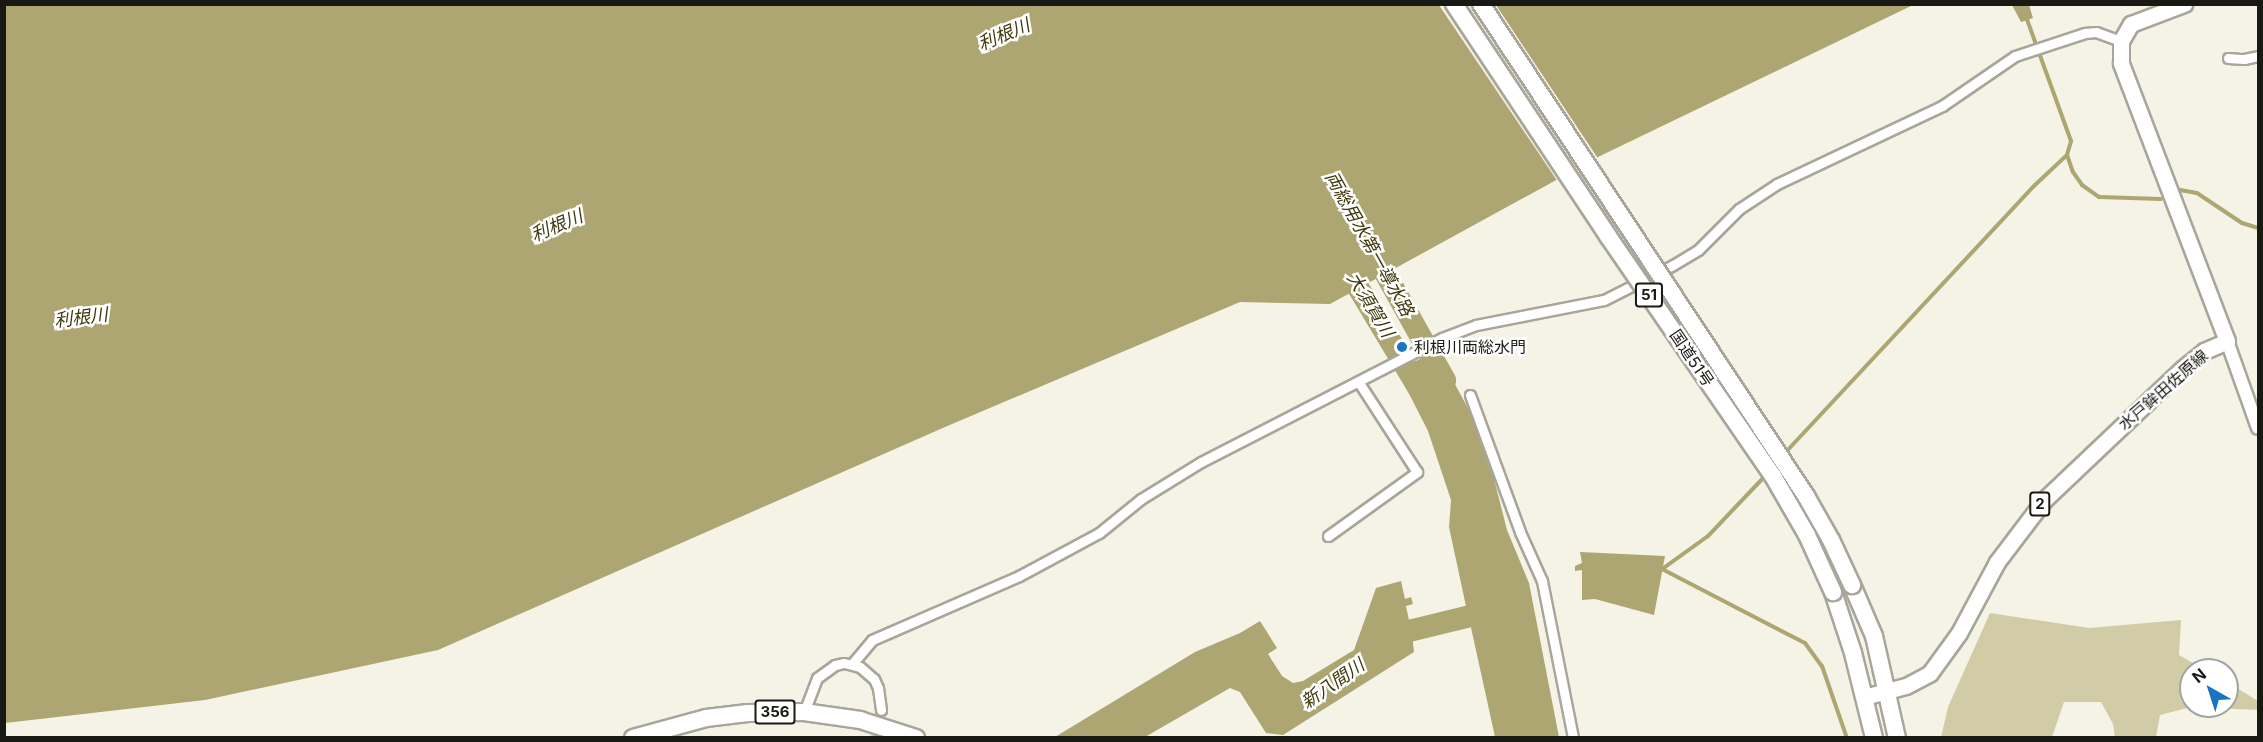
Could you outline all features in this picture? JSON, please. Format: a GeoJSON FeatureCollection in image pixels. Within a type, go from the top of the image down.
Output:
{"type":"FeatureCollection","features":[{"type":"Feature","properties":{"kind":"highway","name":"国道51号"},"geometry":{"type":"LineString","coordinates":[[1454,4],[1608,236],[1773,476],[1807,535],[1833,592],[1874,738]]}},
{"type":"Feature","properties":{"kind":"highway","name":"国道51号"},"geometry":{"type":"LineString","coordinates":[[1481,4],[1806,496],[1831,540],[1874,636],[1897,738]]}},
{"type":"Feature","properties":{"kind":"highway","name":"356"},"geometry":{"type":"LineString","coordinates":[[633,738],[706,718],[748,712],[804,712],[860,720],[916,738]]}},
{"type":"Feature","properties":{"kind":"main road"},"geometry":{"type":"LineString","coordinates":[[2121,41],[2131,24],[2184,4]]}},
{"type":"Feature","properties":{"kind":"main road","name":"水戸鉾田佐原線"},"geometry":{"type":"LineString","coordinates":[[1864,697],[1888,692],[1916,682],[1930,673],[1959,633],[1997,562],[2044,500],[2181,369],[2204,351],[2227,341],[2127,83],[2121,63],[2121,41]]}},
{"type":"Feature","properties":{"kind":"street"},"geometry":{"type":"LineString","coordinates":[[852,664],[872,640],[1020,576],[1099,533],[1141,499],[1201,462],[1436,342],[1476,325],[1604,300],[1698,250],[1739,209],[1777,184],[1942,106],[2015,56],[2085,33],[2096,32],[2121,41]]}},
{"type":"Feature","properties":{"kind":"street"},"geometry":{"type":"LineString","coordinates":[[2228,58],[2244,59],[2259,56]]}},
{"type":"Feature","properties":{"kind":"street"},"geometry":{"type":"LineString","coordinates":[[2227,341],[2257,421]]}},
{"type":"Feature","properties":{"kind":"street"},"geometry":{"type":"LineString","coordinates":[[1328,536],[1417,472],[1358,381]]}},
{"type":"Feature","properties":{"kind":"street"},"geometry":{"type":"LineString","coordinates":[[1470,395],[1520,532],[1542,581],[1573,738]]}},
{"type":"Feature","properties":{"kind":"street"},"geometry":{"type":"LineString","coordinates":[[804,712],[817,678],[835,665],[852,664],[874,679],[878,688],[881,710]]}},
{"type":"Feature","properties":{"kind":"shaded area"},"geometry":{"type":"Polygon","coordinates":[[[1990,613],[2089,628],[2181,620],[2179,655],[2184,658],[2179,658],[2179,710],[2160,715],[2156,737],[2115,738],[2113,724],[2101,702],[2064,702],[2052,737],[1941,737],[1948,707],[1990,613]]]}},
{"type":"Feature","properties":{"kind":"shaded area"},"geometry":{"type":"Polygon","coordinates":[[[2239,689],[2258,701],[2258,710],[2239,709],[2239,689]]]}},
{"type":"Feature","properties":{"kind":"water","name":"利根川"},"geometry":{"type":"Polygon","coordinates":[[[4,5],[1913,5],[1600,156],[1330,304],[1240,302],[945,427],[438,650],[205,700],[5,723],[4,5]]]}},
{"type":"Feature","properties":{"kind":"water"},"geometry":{"type":"Polygon","coordinates":[[[2012,5],[2029,5],[2033,18],[2021,22],[2012,5]]]}},
{"type":"Feature","properties":{"kind":"water"},"geometry":{"type":"Polygon","coordinates":[[[1437,351],[1470,412],[1491,467],[1507,530],[1529,583],[1559,737],[1495,737],[1470,623],[1465,624],[1463,613],[1467,611],[1449,527],[1451,500],[1428,431],[1397,370],[1437,351]]]}},
{"type":"Feature","properties":{"kind":"water"},"geometry":{"type":"Polygon","coordinates":[[[1580,552],[1665,556],[1654,615],[1595,599],[1582,600],[1582,570],[1575,571],[1575,566],[1582,563],[1580,552]]]}},
{"type":"Feature","properties":{"kind":"water"},"geometry":{"type":"Polygon","coordinates":[[[1401,581],[1405,599],[1411,597],[1413,604],[1406,606],[1410,625],[1438,619],[1440,628],[1412,634],[1414,652],[1283,735],[1266,733],[1240,692],[1230,688],[1145,737],[1055,737],[1195,652],[1240,633],[1260,621],[1277,648],[1268,654],[1282,676],[1293,683],[1303,681],[1354,650],[1376,588],[1401,581]]]}},
{"type":"Feature","properties":{"kind":"pier"},"geometry":{"type":"Polygon","coordinates":[[[1439,5],[1496,5],[1599,160],[1558,182],[1439,5]]]}},
{"type":"Feature","properties":{"kind":"waterway"},"geometry":{"type":"LineString","coordinates":[[1784,454],[2035,185],[2067,155],[2071,141],[2026,17]]}},
{"type":"Feature","properties":{"kind":"waterway"},"geometry":{"type":"LineString","coordinates":[[2067,155],[2073,172],[2082,185],[2099,197],[2161,199]]}},
{"type":"Feature","properties":{"kind":"waterway"},"geometry":{"type":"LineString","coordinates":[[2180,190],[2197,193],[2242,223],[2258,228]]}},
{"type":"Feature","properties":{"kind":"waterway","name":"両総用水第一導水路"},"geometry":{"type":"LineString","coordinates":[[1370,246],[1445,380]]}},
{"type":"Feature","properties":{"kind":"waterway","name":"大須賀川"},"geometry":{"type":"LineString","coordinates":[[1344,264],[1421,392]]}},
{"type":"Feature","properties":{"kind":"waterway"},"geometry":{"type":"LineString","coordinates":[[1767,474],[1708,536],[1662,569],[1805,643],[1822,666],[1847,738]]}},
{"type":"Feature","properties":{"kind":"waterway","name":"新八間川"},"geometry":{"type":"LineString","coordinates":[[1409,631],[1483,613]]}},
{"type":"Feature","properties":{"kind":"tunnel"},"geometry":{"type":"LineString","coordinates":[[875,738],[881,710]]}},
{"type":"Feature","properties":{"kind":"place","name":"利根川両総水門"},"geometry":{"type":"Point","coordinates":[1402,347]}}]}
